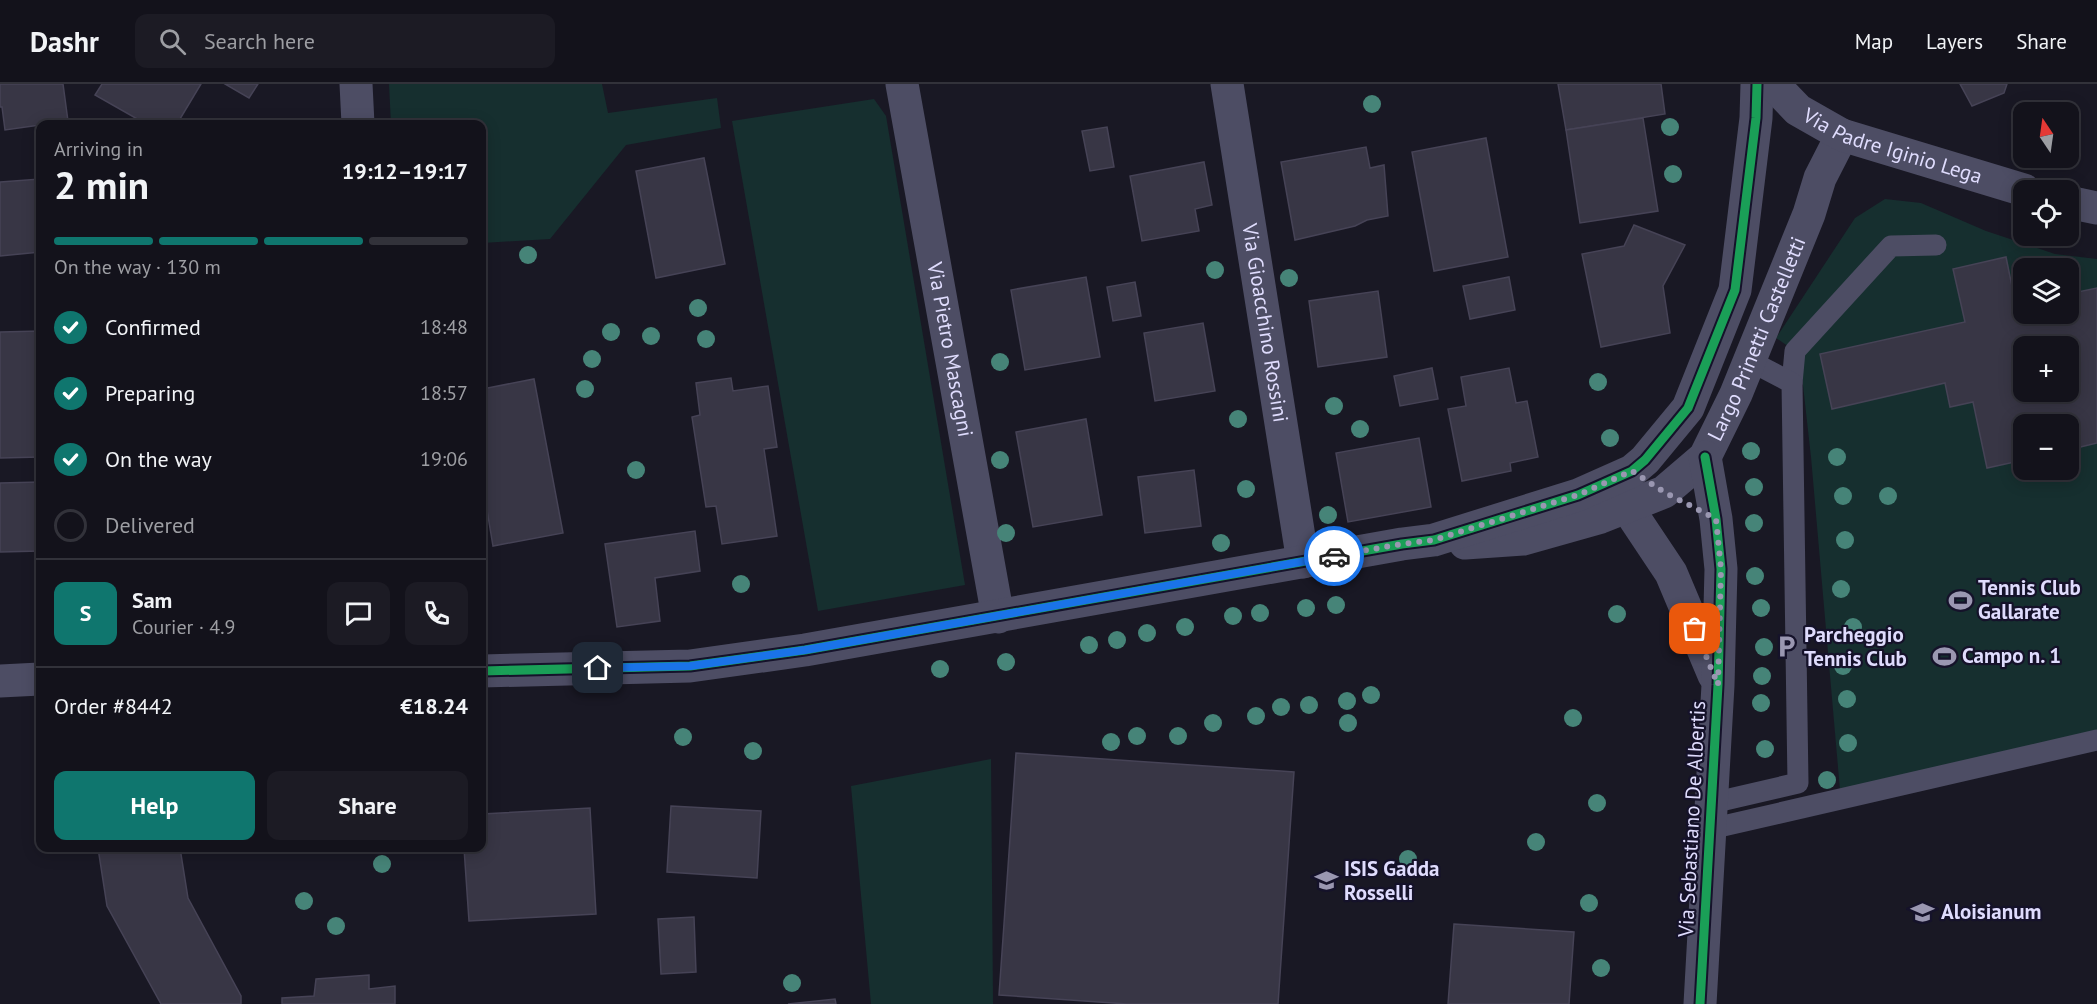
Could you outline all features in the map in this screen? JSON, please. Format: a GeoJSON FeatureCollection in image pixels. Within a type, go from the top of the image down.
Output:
{"type":"FeatureCollection","features":[{"type":"Feature","properties":{"kind":"street"},"geometry":{"type":"LineString","coordinates":[[356,84],[358,120]]}},
{"type":"Feature","properties":{"kind":"street","name":"Via Pietro Mascagni"},"geometry":{"type":"LineString","coordinates":[[902,84],[998,617]]}},
{"type":"Feature","properties":{"kind":"street","name":"Via Gioacchino Rossini"},"geometry":{"type":"LineString","coordinates":[[1227,84],[1303,562]]}},
{"type":"Feature","properties":{"kind":"street","name":"Largo Prinetti Castelletti"},"geometry":{"type":"LineString","coordinates":[[486,671],[690,666],[805,650],[998,617],[1402,544],[1434,540],[1472,544],[1523,539],[1601,517],[1688,408],[1736,290],[1756,118],[1757,84]]}},
{"type":"Feature","properties":{"kind":"street","name":"Via Padre Iginio Lega"},"geometry":{"type":"LineString","coordinates":[[1773,84],[1798,110],[1842,135],[2013,187]]}},
{"type":"Feature","properties":{"kind":"street","name":"Largo Prinetti Castelletti"},"geometry":{"type":"LineString","coordinates":[[1664,492],[1706,458],[1736,394],[1809,214],[1820,178],[1842,135]]}},
{"type":"Feature","properties":{"kind":"street"},"geometry":{"type":"LineString","coordinates":[[2079,204],[2097,208]]}},
{"type":"Feature","properties":{"kind":"street","name":"Via Sebastiano De Albertis"},"geometry":{"type":"LineString","coordinates":[[1700,1004],[1718,685],[1721,569],[1706,458]]}},
{"type":"Feature","properties":{"kind":"street"},"geometry":{"type":"LineString","coordinates":[[1624,486],[1664,492],[1716,519]]}},
{"type":"Feature","properties":{"kind":"street","name":"Via Sebastiano De Albertis"},"geometry":{"type":"LineString","coordinates":[[1624,486],[1671,573],[1718,685]]}},
{"type":"Feature","properties":{"kind":"street"},"geometry":{"type":"LineString","coordinates":[[0,681],[36,679]]}},
{"type":"Feature","properties":{"kind":"lane"},"geometry":{"type":"LineString","coordinates":[[1711,816],[1798,783],[1792,383],[1795,351],[1891,246],[1936,245]]}},
{"type":"Feature","properties":{"kind":"lane"},"geometry":{"type":"LineString","coordinates":[[1749,361],[1792,383]]}},
{"type":"Feature","properties":{"kind":"lane"},"geometry":{"type":"LineString","coordinates":[[1711,816],[2097,740]]}},
{"type":"Feature","properties":{"kind":"green space"},"geometry":{"type":"Polygon","coordinates":[[[389,84],[602,84],[608,113],[717,98],[721,128],[626,145],[550,239],[486,243],[486,120],[391,120],[389,84]]]}},
{"type":"Feature","properties":{"kind":"green space"},"geometry":{"type":"Polygon","coordinates":[[[874,99],[886,116],[965,585],[818,611],[732,121],[874,99]]]}},
{"type":"Feature","properties":{"kind":"green space","name":"Tennis Club Gallarate"},"geometry":{"type":"Polygon","coordinates":[[[1885,199],[1921,203],[2013,240],[2013,246],[2031,246],[2055,254],[2097,259],[2097,730],[1840,790],[1801,367],[1795,351],[1776,338],[1855,218],[1885,199]]]}},
{"type":"Feature","properties":{"kind":"green space"},"geometry":{"type":"Polygon","coordinates":[[[991,759],[993,1004],[871,1004],[851,786],[991,759]]]}},
{"type":"Feature","properties":{"kind":"building"},"geometry":{"type":"Polygon","coordinates":[[[0,84],[63,84],[68,120],[36,120],[36,126],[5,130],[2,107],[0,107],[0,84]]]}},
{"type":"Feature","properties":{"kind":"building"},"geometry":{"type":"Polygon","coordinates":[[[102,84],[201,84],[179,120],[139,120],[95,95],[102,84]]]}},
{"type":"Feature","properties":{"kind":"building"},"geometry":{"type":"Polygon","coordinates":[[[225,84],[258,84],[249,98],[225,84]]]}},
{"type":"Feature","properties":{"kind":"building"},"geometry":{"type":"Polygon","coordinates":[[[1558,84],[1661,84],[1665,114],[1566,130],[1558,84]]]}},
{"type":"Feature","properties":{"kind":"building"},"geometry":{"type":"Polygon","coordinates":[[[1960,84],[2007,84],[2004,93],[1972,106],[1960,84]]]}},
{"type":"Feature","properties":{"kind":"building"},"geometry":{"type":"Polygon","coordinates":[[[1643,118],[1658,211],[1580,223],[1566,130],[1643,118]]]}},
{"type":"Feature","properties":{"kind":"building"},"geometry":{"type":"Polygon","coordinates":[[[1107,127],[1114,167],[1090,171],[1082,131],[1107,127]]]}},
{"type":"Feature","properties":{"kind":"building"},"geometry":{"type":"Polygon","coordinates":[[[1486,138],[1508,257],[1434,271],[1412,152],[1486,138]]]}},
{"type":"Feature","properties":{"kind":"building"},"geometry":{"type":"Polygon","coordinates":[[[1366,147],[1370,168],[1384,165],[1388,216],[1295,240],[1281,162],[1366,147]]]}},
{"type":"Feature","properties":{"kind":"building"},"geometry":{"type":"Polygon","coordinates":[[[704,158],[725,264],[656,278],[636,171],[704,158]]]}},
{"type":"Feature","properties":{"kind":"building"},"geometry":{"type":"Polygon","coordinates":[[[1204,162],[1212,205],[1195,209],[1199,231],[1142,241],[1130,176],[1204,162]]]}},
{"type":"Feature","properties":{"kind":"building"},"geometry":{"type":"Polygon","coordinates":[[[36,179],[36,252],[0,256],[0,182],[36,179]]]}},
{"type":"Feature","properties":{"kind":"building"},"geometry":{"type":"Polygon","coordinates":[[[1634,225],[1685,245],[1663,286],[1670,333],[1601,347],[1582,254],[1624,246],[1634,225]]]}},
{"type":"Feature","properties":{"kind":"building"},"geometry":{"type":"Polygon","coordinates":[[[2006,257],[2013,291],[2013,324],[2079,324],[2079,292],[2097,288],[2097,443],[2079,447],[2079,414],[2013,414],[2013,462],[1987,468],[1973,402],[1950,407],[1945,383],[1832,409],[1820,354],[1965,322],[1953,269],[2006,257]]]}},
{"type":"Feature","properties":{"kind":"building"},"geometry":{"type":"Polygon","coordinates":[[[1086,277],[1100,357],[1025,370],[1011,290],[1086,277]]]}},
{"type":"Feature","properties":{"kind":"building"},"geometry":{"type":"Polygon","coordinates":[[[1509,277],[1515,310],[1470,319],[1463,286],[1509,277]]]}},
{"type":"Feature","properties":{"kind":"building"},"geometry":{"type":"Polygon","coordinates":[[[1135,282],[1141,316],[1113,321],[1107,287],[1135,282]]]}},
{"type":"Feature","properties":{"kind":"building"},"geometry":{"type":"Polygon","coordinates":[[[1378,291],[1387,357],[1318,367],[1309,301],[1378,291]]]}},
{"type":"Feature","properties":{"kind":"building"},"geometry":{"type":"Polygon","coordinates":[[[1203,323],[1215,391],[1155,401],[1144,333],[1203,323]]]}},
{"type":"Feature","properties":{"kind":"building"},"geometry":{"type":"Polygon","coordinates":[[[36,331],[36,457],[0,458],[0,332],[36,331]]]}},
{"type":"Feature","properties":{"kind":"building"},"geometry":{"type":"Polygon","coordinates":[[[1432,368],[1438,399],[1400,406],[1394,376],[1432,368]]]}},
{"type":"Feature","properties":{"kind":"building"},"geometry":{"type":"Polygon","coordinates":[[[1509,368],[1516,403],[1527,401],[1538,457],[1510,463],[1511,471],[1462,481],[1448,409],[1466,406],[1461,377],[1509,368]]]}},
{"type":"Feature","properties":{"kind":"building"},"geometry":{"type":"Polygon","coordinates":[[[731,378],[733,391],[768,386],[777,447],[764,449],[777,536],[722,544],[716,506],[706,507],[692,417],[700,415],[696,383],[731,378]]]}},
{"type":"Feature","properties":{"kind":"building"},"geometry":{"type":"Polygon","coordinates":[[[534,379],[563,533],[493,546],[486,504],[486,388],[534,379]]]}},
{"type":"Feature","properties":{"kind":"building"},"geometry":{"type":"Polygon","coordinates":[[[1086,419],[1102,515],[1033,527],[1016,432],[1086,419]]]}},
{"type":"Feature","properties":{"kind":"building"},"geometry":{"type":"Polygon","coordinates":[[[1419,438],[1431,507],[1348,522],[1336,453],[1419,438]]]}},
{"type":"Feature","properties":{"kind":"building"},"geometry":{"type":"Polygon","coordinates":[[[1194,470],[1201,526],[1145,533],[1138,477],[1194,470]]]}},
{"type":"Feature","properties":{"kind":"building"},"geometry":{"type":"Polygon","coordinates":[[[36,482],[36,551],[0,552],[0,483],[36,482]]]}},
{"type":"Feature","properties":{"kind":"building"},"geometry":{"type":"Polygon","coordinates":[[[695,531],[700,571],[655,578],[660,621],[617,627],[605,544],[695,531]]]}},
{"type":"Feature","properties":{"kind":"building"},"geometry":{"type":"Polygon","coordinates":[[[1016,753],[1294,772],[1278,1004],[1127,1004],[999,995],[1016,753]]]}},
{"type":"Feature","properties":{"kind":"building"},"geometry":{"type":"Polygon","coordinates":[[[671,806],[761,811],[757,878],[667,872],[671,806]]]}},
{"type":"Feature","properties":{"kind":"building"},"geometry":{"type":"Polygon","coordinates":[[[590,808],[596,914],[469,921],[464,852],[486,852],[486,814],[590,808]]]}},
{"type":"Feature","properties":{"kind":"building"},"geometry":{"type":"Polygon","coordinates":[[[99,852],[181,852],[188,898],[241,996],[241,1004],[161,1004],[107,906],[99,852]]]}},
{"type":"Feature","properties":{"kind":"building"},"geometry":{"type":"Polygon","coordinates":[[[694,917],[696,972],[661,974],[658,919],[694,917]]]}},
{"type":"Feature","properties":{"kind":"building"},"geometry":{"type":"Polygon","coordinates":[[[1454,924],[1574,932],[1569,1004],[1448,1004],[1454,924]]]}},
{"type":"Feature","properties":{"kind":"building"},"geometry":{"type":"Polygon","coordinates":[[[369,975],[369,989],[395,986],[395,1004],[282,1004],[282,998],[314,996],[316,979],[369,975]]]}},
{"type":"Feature","properties":{"kind":"building"},"geometry":{"type":"Polygon","coordinates":[[[835,999],[836,1004],[788,1004],[835,999]]]}},
{"type":"Feature","properties":{"kind":"cycle path"},"geometry":{"type":"LineString","coordinates":[[486,671],[690,666],[805,650],[1434,540],[1578,495],[1632,471],[1645,460],[1688,408],[1735,290],[1756,118],[1757,84]]}},
{"type":"Feature","properties":{"kind":"cycle path"},"geometry":{"type":"LineString","coordinates":[[1700,1004],[1718,685],[1721,569],[1716,519],[1705,457]]}},
{"type":"Feature","properties":{"kind":"way so far"},"geometry":{"type":"LineString","coordinates":[[1334,556],[1434,540],[1578,495],[1632,471],[1664,492],[1716,519],[1721,569],[1718,685],[1695,629]]}},
{"type":"Feature","properties":{"kind":"place","name":"Tennis Club Gallarate"},"geometry":{"type":"Point","coordinates":[1960,600]}},
{"type":"Feature","properties":{"kind":"place","name":"Parcheggio Tennis Club"},"geometry":{"type":"Point","coordinates":[1786,647]}},
{"type":"Feature","properties":{"kind":"place","name":"Campo n. 1"},"geometry":{"type":"Point","coordinates":[1944,656]}},
{"type":"Feature","properties":{"kind":"place","name":"ISIS Gadda Rosselli"},"geometry":{"type":"Point","coordinates":[1326,881]}},
{"type":"Feature","properties":{"kind":"place","name":"Aloisianum"},"geometry":{"type":"Point","coordinates":[1923,912]}},
{"type":"Feature","properties":{"kind":"route"},"geometry":{"type":"LineString","coordinates":[[598,668],[690,666],[805,650],[1334,556]]}}]}
